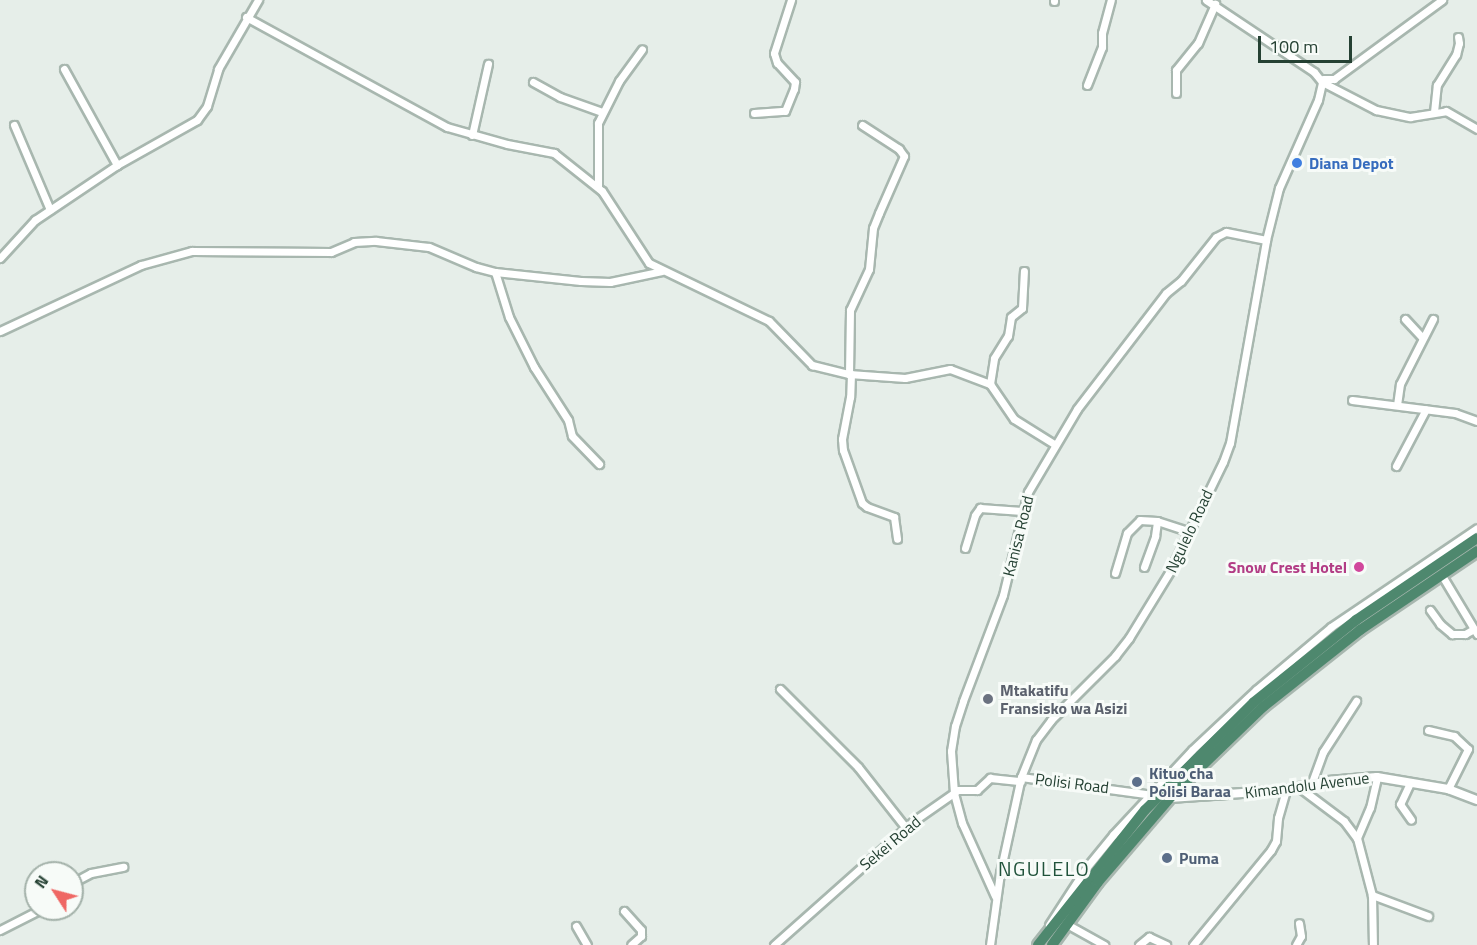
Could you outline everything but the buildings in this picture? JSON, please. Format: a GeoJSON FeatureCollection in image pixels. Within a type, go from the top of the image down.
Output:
{"type":"FeatureCollection","features":[{"type":"Feature","properties":{"kind":"highway"},"geometry":{"type":"LineString","coordinates":[[1037,945],[1154,795],[1254,702],[1314,651],[1408,583],[1477,538]]}},
{"type":"Feature","properties":{"kind":"highway"},"geometry":{"type":"LineString","coordinates":[[1052,945],[1098,882],[1170,798],[1263,707],[1315,663],[1477,551]]}},
{"type":"Feature","properties":{"kind":"street"},"geometry":{"type":"LineString","coordinates":[[0,258],[24,231],[50,210],[117,165],[184,129],[203,114],[216,72],[258,0]]}},
{"type":"Feature","properties":{"kind":"street"},"geometry":{"type":"LineString","coordinates":[[754,113],[785,111],[794,88],[795,82],[777,63],[774,53],[791,0]]}},
{"type":"Feature","properties":{"kind":"street"},"geometry":{"type":"LineString","coordinates":[[1087,85],[1102,47],[1102,33],[1111,0]]}},
{"type":"Feature","properties":{"kind":"street"},"geometry":{"type":"LineString","coordinates":[[1206,0],[1215,4],[1320,79],[1386,114],[1410,117],[1434,112],[1451,112],[1477,129]]}},
{"type":"Feature","properties":{"kind":"street"},"geometry":{"type":"LineString","coordinates":[[1320,79],[1328,81],[1334,79],[1442,0]]}},
{"type":"Feature","properties":{"kind":"street"},"geometry":{"type":"LineString","coordinates":[[1176,93],[1176,70],[1198,43],[1215,4]]}},
{"type":"Feature","properties":{"kind":"street"},"geometry":{"type":"LineString","coordinates":[[246,17],[432,119],[471,135],[551,152],[598,187],[643,257],[662,271],[691,281],[718,298],[769,321],[812,364],[850,374],[909,378],[945,369],[990,384],[1014,419],[1054,444]]}},
{"type":"Feature","properties":{"kind":"street"},"geometry":{"type":"LineString","coordinates":[[1434,112],[1437,86],[1456,55],[1458,37]]}},
{"type":"Feature","properties":{"kind":"street"},"geometry":{"type":"LineString","coordinates":[[598,187],[597,132],[602,112],[619,81],[642,49]]}},
{"type":"Feature","properties":{"kind":"street"},"geometry":{"type":"LineString","coordinates":[[471,135],[488,64]]}},
{"type":"Feature","properties":{"kind":"street"},"geometry":{"type":"LineString","coordinates":[[64,69],[117,165]]}},
{"type":"Feature","properties":{"kind":"street","name":"Ngulelo Road"},"geometry":{"type":"LineString","coordinates":[[990,945],[995,896],[1021,779],[1036,740],[1051,720],[1115,656],[1155,600],[1190,532],[1230,443],[1266,240],[1279,188],[1318,100],[1320,79]]}},
{"type":"Feature","properties":{"kind":"street"},"geometry":{"type":"LineString","coordinates":[[533,82],[560,97],[602,112]]}},
{"type":"Feature","properties":{"kind":"street"},"geometry":{"type":"LineString","coordinates":[[14,125],[50,210]]}},
{"type":"Feature","properties":{"kind":"street"},"geometry":{"type":"LineString","coordinates":[[862,125],[899,149],[904,156],[873,228],[869,269],[850,310],[850,397],[842,439],[843,450],[862,502],[867,507],[894,517],[897,539]]}},
{"type":"Feature","properties":{"kind":"street","name":"Kanisa Road"},"geometry":{"type":"LineString","coordinates":[[995,896],[962,823],[954,793],[951,751],[955,726],[1013,562],[1022,511],[1028,492],[1054,444],[1077,409],[1166,293],[1181,281],[1216,237],[1226,232],[1266,240]]}},
{"type":"Feature","properties":{"kind":"street"},"geometry":{"type":"LineString","coordinates":[[0,331],[141,265],[192,251],[331,252],[354,242],[408,243],[429,248],[495,272],[610,282],[662,271]]}},
{"type":"Feature","properties":{"kind":"street"},"geometry":{"type":"LineString","coordinates":[[990,384],[994,358],[1008,336],[1011,317],[1022,308],[1024,271]]}},
{"type":"Feature","properties":{"kind":"street"},"geometry":{"type":"LineString","coordinates":[[495,272],[509,317],[534,367],[567,420],[572,436],[599,464]]}},
{"type":"Feature","properties":{"kind":"street"},"geometry":{"type":"LineString","coordinates":[[1405,319],[1422,337]]}},
{"type":"Feature","properties":{"kind":"street"},"geometry":{"type":"LineString","coordinates":[[1396,405],[1400,384],[1433,319]]}},
{"type":"Feature","properties":{"kind":"street"},"geometry":{"type":"LineString","coordinates":[[1352,400],[1426,409],[1477,421]]}},
{"type":"Feature","properties":{"kind":"street"},"geometry":{"type":"LineString","coordinates":[[1396,466],[1426,409]]}},
{"type":"Feature","properties":{"kind":"street"},"geometry":{"type":"LineString","coordinates":[[965,548],[975,515],[980,508],[1022,511]]}},
{"type":"Feature","properties":{"kind":"street"},"geometry":{"type":"LineString","coordinates":[[1115,573],[1123,543],[1130,528],[1144,518],[1190,532]]}},
{"type":"Feature","properties":{"kind":"street"},"geometry":{"type":"LineString","coordinates":[[1144,567],[1155,536],[1157,521]]}},
{"type":"Feature","properties":{"kind":"street"},"geometry":{"type":"LineString","coordinates":[[1154,795],[1192,750],[1298,653],[1386,588],[1477,528]]}},
{"type":"Feature","properties":{"kind":"street"},"geometry":{"type":"LineString","coordinates":[[1430,610],[1440,624],[1452,634],[1475,632],[1441,574]]}},
{"type":"Feature","properties":{"kind":"street"},"geometry":{"type":"LineString","coordinates":[[780,690],[858,767],[906,828]]}},
{"type":"Feature","properties":{"kind":"street"},"geometry":{"type":"LineString","coordinates":[[1311,785],[1323,752],[1356,700]]}},
{"type":"Feature","properties":{"kind":"street"},"geometry":{"type":"LineString","coordinates":[[1428,730],[1459,738],[1468,749],[1448,789]]}},
{"type":"Feature","properties":{"kind":"street"},"geometry":{"type":"LineString","coordinates":[[1357,838],[1370,808],[1377,777]]}},
{"type":"Feature","properties":{"kind":"street","name":"Kimandolu Avenue"},"geometry":{"type":"LineString","coordinates":[[1170,798],[1286,790],[1377,777],[1448,789],[1477,800]]}},
{"type":"Feature","properties":{"kind":"street","name":"Sekei Road"},"geometry":{"type":"LineString","coordinates":[[774,945],[906,828],[954,793],[961,789],[977,790],[990,778],[1021,779]]}},
{"type":"Feature","properties":{"kind":"street","name":"Polisi Road"},"geometry":{"type":"LineString","coordinates":[[1021,779],[1154,795]]}},
{"type":"Feature","properties":{"kind":"street"},"geometry":{"type":"LineString","coordinates":[[1410,783],[1400,804],[1411,820]]}},
{"type":"Feature","properties":{"kind":"street"},"geometry":{"type":"LineString","coordinates":[[1300,788],[1344,821],[1357,838],[1372,895],[1373,945]]}},
{"type":"Feature","properties":{"kind":"street"},"geometry":{"type":"LineString","coordinates":[[1193,945],[1271,850],[1276,841],[1278,818],[1286,790]]}},
{"type":"Feature","properties":{"kind":"street"},"geometry":{"type":"LineString","coordinates":[[84,877],[91,873],[123,867]]}},
{"type":"Feature","properties":{"kind":"street"},"geometry":{"type":"LineString","coordinates":[[1372,895],[1428,916]]}},
{"type":"Feature","properties":{"kind":"street"},"geometry":{"type":"LineString","coordinates":[[624,911],[642,933],[631,945]]}},
{"type":"Feature","properties":{"kind":"street"},"geometry":{"type":"LineString","coordinates":[[0,930],[24,918]]}},
{"type":"Feature","properties":{"kind":"street"},"geometry":{"type":"LineString","coordinates":[[1296,945],[1301,936],[1299,923]]}},
{"type":"Feature","properties":{"kind":"street"},"geometry":{"type":"LineString","coordinates":[[576,926],[587,945]]}},
{"type":"Feature","properties":{"kind":"street"},"geometry":{"type":"LineString","coordinates":[[1072,927],[1104,945]]}},
{"type":"Feature","properties":{"kind":"street"},"geometry":{"type":"LineString","coordinates":[[1139,945],[1149,938],[1166,945]]}},
{"type":"Feature","properties":{"kind":"place","name":"Diana Depot"},"geometry":{"type":"Point","coordinates":[1297,163]}},
{"type":"Feature","properties":{"kind":"place","name":"Snow Crest Hotel"},"geometry":{"type":"Point","coordinates":[1359,567]}},
{"type":"Feature","properties":{"kind":"place","name":"Mtakatifu Fransisko wa Asizi"},"geometry":{"type":"Point","coordinates":[988,699]}},
{"type":"Feature","properties":{"kind":"place","name":"Kituo cha Polisi Baraa"},"geometry":{"type":"Point","coordinates":[1137,782]}},
{"type":"Feature","properties":{"kind":"place","name":"Puma"},"geometry":{"type":"Point","coordinates":[1167,858]}},
{"type":"Feature","properties":{"kind":"district","name":"NGULELO"},"geometry":{"type":"Point","coordinates":[1044,868]}}]}
